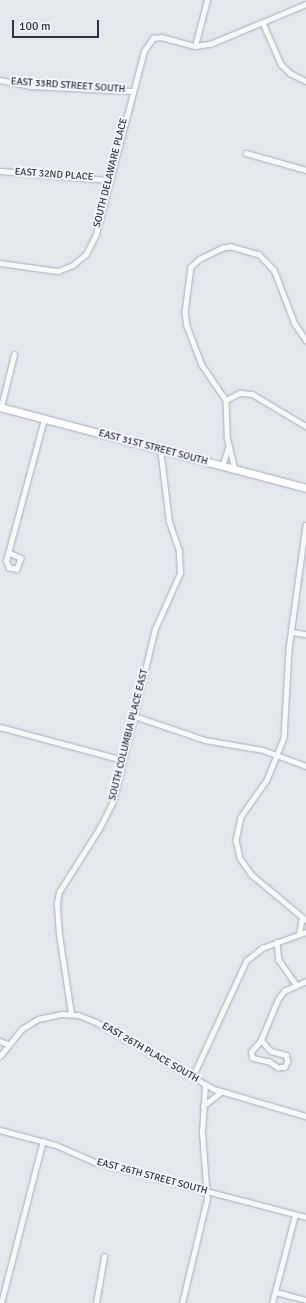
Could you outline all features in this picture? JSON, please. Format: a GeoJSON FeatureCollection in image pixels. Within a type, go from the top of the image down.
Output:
{"type":"FeatureCollection","features":[{"type":"Feature","properties":{"kind":"main road","name":"EAST 31ST STREET SOUTH"},"geometry":{"type":"LineString","coordinates":[[0,407],[306,488]]}},
{"type":"Feature","properties":{"kind":"street"},"geometry":{"type":"LineString","coordinates":[[196,46],[207,0]]}},
{"type":"Feature","properties":{"kind":"street","name":"EAST 33RD STREET SOUTH"},"geometry":{"type":"LineString","coordinates":[[0,80],[31,86],[132,90],[144,51],[153,38],[161,37],[196,46],[210,44],[306,4]]}},
{"type":"Feature","properties":{"kind":"street"},"geometry":{"type":"LineString","coordinates":[[263,23],[281,64],[290,73],[306,81]]}},
{"type":"Feature","properties":{"kind":"street","name":"SOUTH DELAWARE PLACE"},"geometry":{"type":"LineString","coordinates":[[0,263],[58,271],[73,265],[86,254],[96,234],[108,180],[132,90]]}},
{"type":"Feature","properties":{"kind":"street"},"geometry":{"type":"LineString","coordinates":[[246,154],[306,170]]}},
{"type":"Feature","properties":{"kind":"street","name":"EAST 32ND PLACE"},"geometry":{"type":"LineString","coordinates":[[0,171],[108,180]]}},
{"type":"Feature","properties":{"kind":"street"},"geometry":{"type":"LineString","coordinates":[[235,470],[229,446],[226,400],[202,365],[187,326],[185,312],[188,278],[195,262],[223,248],[231,247],[259,255],[274,271],[294,324],[306,341]]}},
{"type":"Feature","properties":{"kind":"street"},"geometry":{"type":"LineString","coordinates":[[0,407],[14,355]]}},
{"type":"Feature","properties":{"kind":"street"},"geometry":{"type":"LineString","coordinates":[[226,400],[239,393],[252,394],[306,426]]}},
{"type":"Feature","properties":{"kind":"street"},"geometry":{"type":"LineString","coordinates":[[8,552],[44,419]]}},
{"type":"Feature","properties":{"kind":"street"},"geometry":{"type":"LineString","coordinates":[[222,466],[229,446]]}},
{"type":"Feature","properties":{"kind":"street","name":"SOUTH COLUMBIA PLACE EAST"},"geometry":{"type":"LineString","coordinates":[[71,1014],[58,921],[59,892],[106,817],[114,796],[155,629],[180,573],[178,551],[169,522],[160,449]]}},
{"type":"Feature","properties":{"kind":"street"},"geometry":{"type":"LineString","coordinates":[[299,934],[304,918],[252,875],[238,849],[237,832],[241,817],[267,780],[278,757],[284,738],[291,632],[306,525]]}},
{"type":"Feature","properties":{"kind":"street"},"geometry":{"type":"LineString","coordinates":[[291,632],[306,634]]}},
{"type":"Feature","properties":{"kind":"street"},"geometry":{"type":"LineString","coordinates":[[134,716],[191,736],[263,750],[278,757],[306,766]]}},
{"type":"Feature","properties":{"kind":"street"},"geometry":{"type":"LineString","coordinates":[[0,727],[123,760]]}},
{"type":"Feature","properties":{"kind":"street"},"geometry":{"type":"LineString","coordinates":[[192,1078],[246,961],[255,952],[277,942],[306,932]]}},
{"type":"Feature","properties":{"kind":"street"},"geometry":{"type":"LineString","coordinates":[[277,942],[279,960],[296,984]]}},
{"type":"Feature","properties":{"kind":"street"},"geometry":{"type":"LineString","coordinates":[[261,1040],[271,1051],[286,1055],[288,1061],[285,1067],[278,1068],[269,1062],[252,1058],[251,1052],[261,1040],[278,999],[296,984],[306,981]]}},
{"type":"Feature","properties":{"kind":"street","name":"EAST 26TH PLACE SOUTH"},"geometry":{"type":"LineString","coordinates":[[0,1056],[8,1044],[22,1029],[38,1019],[51,1015],[71,1014],[96,1022],[192,1078],[221,1092],[306,1116]]}},
{"type":"Feature","properties":{"kind":"street"},"geometry":{"type":"LineString","coordinates":[[0,1041],[8,1044]]}},
{"type":"Feature","properties":{"kind":"street"},"geometry":{"type":"LineString","coordinates":[[182,1303],[203,1222],[207,1191],[202,1132],[205,1085]]}},
{"type":"Feature","properties":{"kind":"street"},"geometry":{"type":"LineString","coordinates":[[203,1106],[221,1092]]}},
{"type":"Feature","properties":{"kind":"street","name":"EAST 26TH STREET SOUTH"},"geometry":{"type":"LineString","coordinates":[[0,1130],[43,1141],[70,1150],[87,1159],[306,1218]]}},
{"type":"Feature","properties":{"kind":"street"},"geometry":{"type":"LineString","coordinates":[[1,1303],[43,1141]]}},
{"type":"Feature","properties":{"kind":"street"},"geometry":{"type":"LineString","coordinates":[[272,1303],[295,1214]]}},
{"type":"Feature","properties":{"kind":"street"},"geometry":{"type":"LineString","coordinates":[[96,1303],[104,1257]]}},
{"type":"Feature","properties":{"kind":"street"},"geometry":{"type":"LineString","coordinates":[[276,1292],[306,1300]]}}]}
